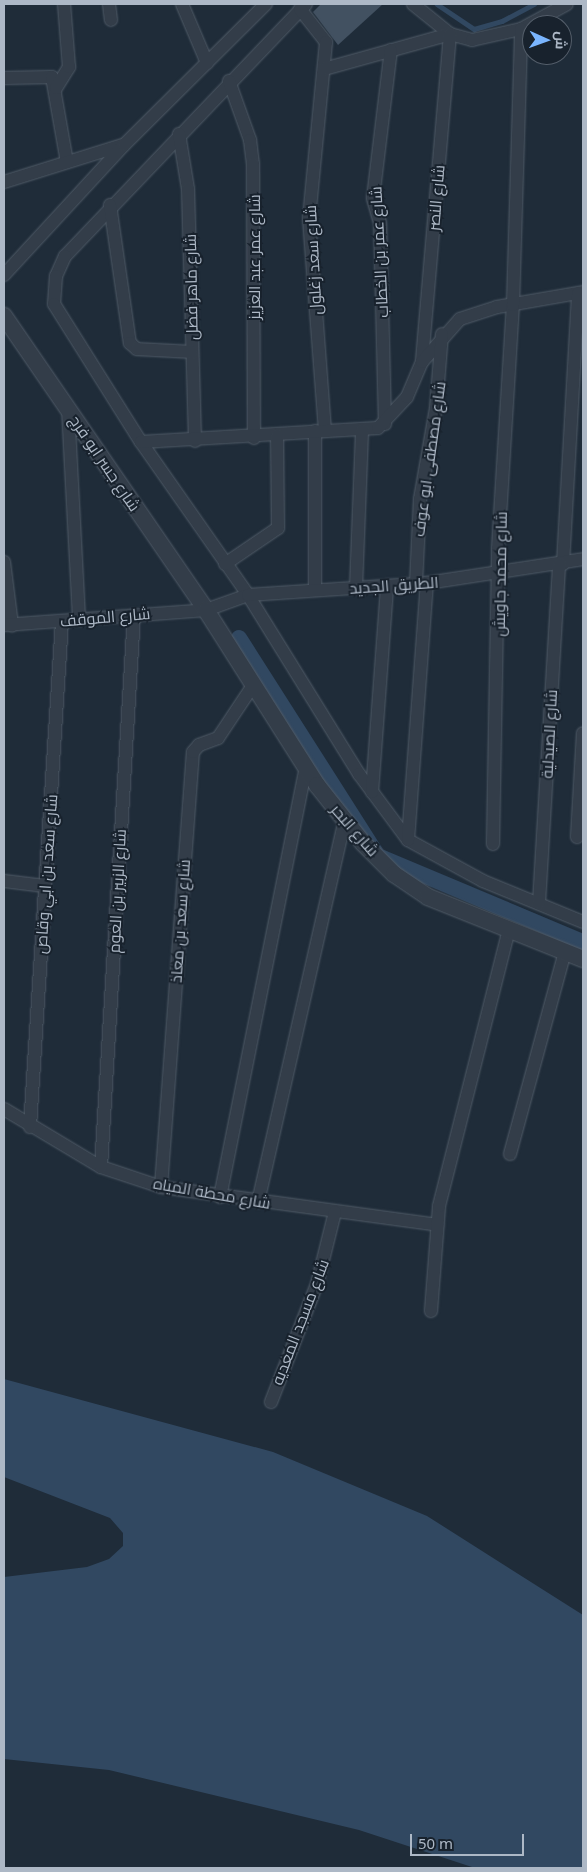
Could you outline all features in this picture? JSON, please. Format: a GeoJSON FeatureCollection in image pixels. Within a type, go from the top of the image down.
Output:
{"type":"FeatureCollection","features":[{"type":"Feature","properties":{"kind":"street"},"geometry":{"type":"LineString","coordinates":[[56,88],[69,67],[64,4]]}},
{"type":"Feature","properties":{"kind":"street"},"geometry":{"type":"LineString","coordinates":[[109,4],[111,20]]}},
{"type":"Feature","properties":{"kind":"street"},"geometry":{"type":"LineString","coordinates":[[182,4],[207,63]]}},
{"type":"Feature","properties":{"kind":"street"},"geometry":{"type":"LineString","coordinates":[[4,275],[124,145],[266,4]]}},
{"type":"Feature","properties":{"kind":"street"},"geometry":{"type":"LineString","coordinates":[[413,4],[450,34]]}},
{"type":"Feature","properties":{"kind":"street"},"geometry":{"type":"LineString","coordinates":[[324,69],[450,34],[489,39],[521,29],[562,5]]}},
{"type":"Feature","properties":{"kind":"street"},"geometry":{"type":"LineString","coordinates":[[303,7],[110,205],[65,256],[56,276],[54,304],[141,442],[248,595],[372,792],[408,840],[483,881],[583,922]]}},
{"type":"Feature","properties":{"kind":"street","name":"شارع سعد زغلول"},"geometry":{"type":"LineString","coordinates":[[303,7],[324,38],[324,69],[309,218],[320,431],[315,590]]}},
{"type":"Feature","properties":{"kind":"street","name":"شارع محمد جاويش"},"geometry":{"type":"LineString","coordinates":[[493,844],[500,574],[513,305],[521,29]]}},
{"type":"Feature","properties":{"kind":"street","name":"شارع النصر"},"geometry":{"type":"LineString","coordinates":[[422,362],[450,34]]}},
{"type":"Feature","properties":{"kind":"street","name":"شارع عمر بن الخطاب"},"geometry":{"type":"LineString","coordinates":[[385,424],[380,223],[372,198],[391,50]]}},
{"type":"Feature","properties":{"kind":"street"},"geometry":{"type":"LineString","coordinates":[[6,79],[49,75],[56,88],[67,162]]}},
{"type":"Feature","properties":{"kind":"street","name":"شارع عمر عبد العزيز"},"geometry":{"type":"LineString","coordinates":[[229,81],[248,134],[253,164],[254,438]]}},
{"type":"Feature","properties":{"kind":"street","name":"شارع ماهر فضل"},"geometry":{"type":"LineString","coordinates":[[179,134],[188,189],[195,441]]}},
{"type":"Feature","properties":{"kind":"street"},"geometry":{"type":"LineString","coordinates":[[4,182],[124,145]]}},
{"type":"Feature","properties":{"kind":"street"},"geometry":{"type":"LineString","coordinates":[[110,205],[130,343],[137,349],[192,352]]}},
{"type":"Feature","properties":{"kind":"street"},"geometry":{"type":"LineString","coordinates":[[141,442],[254,438],[320,431],[362,430],[385,424],[406,397],[422,362],[442,334],[460,319],[513,305],[581,292]]}},
{"type":"Feature","properties":{"kind":"street","name":"شارع الصيدلية"},"geometry":{"type":"LineString","coordinates":[[539,903],[581,292]]}},
{"type":"Feature","properties":{"kind":"street","name":"شارع جسر ابو فرج"},"geometry":{"type":"LineString","coordinates":[[4,316],[206,610]]}},
{"type":"Feature","properties":{"kind":"street","name":"شارع مصطفى ابو عوف"},"geometry":{"type":"LineString","coordinates":[[408,840],[422,584],[420,500],[436,408],[442,334]]}},
{"type":"Feature","properties":{"kind":"street"},"geometry":{"type":"LineString","coordinates":[[68,408],[79,620]]}},
{"type":"Feature","properties":{"kind":"street"},"geometry":{"type":"LineString","coordinates":[[356,588],[362,430]]}},
{"type":"Feature","properties":{"kind":"street"},"geometry":{"type":"LineString","coordinates":[[225,564],[278,528],[277,435]]}},
{"type":"Feature","properties":{"kind":"street","name":"الطريق الجديد"},"geometry":{"type":"LineString","coordinates":[[206,610],[248,595],[422,584],[500,574],[583,560]]}},
{"type":"Feature","properties":{"kind":"street"},"geometry":{"type":"LineString","coordinates":[[4,562],[8,625]]}},
{"type":"Feature","properties":{"kind":"street"},"geometry":{"type":"LineString","coordinates":[[372,792],[386,586]]}},
{"type":"Feature","properties":{"kind":"street","name":"شارع الموقف"},"geometry":{"type":"LineString","coordinates":[[8,625],[206,610]]}},
{"type":"Feature","properties":{"kind":"street","name":"شارع البحر"},"geometry":{"type":"LineString","coordinates":[[206,610],[306,768],[346,820],[394,874],[428,897],[583,959]]}},
{"type":"Feature","properties":{"kind":"street","name":"شارع الزبير بن العوم"},"geometry":{"type":"LineString","coordinates":[[101,1167],[134,615]]}},
{"type":"Feature","properties":{"kind":"street","name":"شارع سعد بن ابي وقاص"},"geometry":{"type":"LineString","coordinates":[[30,1127],[62,621]]}},
{"type":"Feature","properties":{"kind":"street","name":"شارع سعد بن معاذ"},"geometry":{"type":"LineString","coordinates":[[160,1187],[193,752],[199,745],[218,738],[254,684]]}},
{"type":"Feature","properties":{"kind":"street"},"geometry":{"type":"LineString","coordinates":[[577,837],[583,732]]}},
{"type":"Feature","properties":{"kind":"street"},"geometry":{"type":"LineString","coordinates":[[220,1197],[306,768]]}},
{"type":"Feature","properties":{"kind":"street"},"geometry":{"type":"LineString","coordinates":[[258,1202],[346,820]]}},
{"type":"Feature","properties":{"kind":"street"},"geometry":{"type":"LineString","coordinates":[[4,881],[45,886]]}},
{"type":"Feature","properties":{"kind":"street"},"geometry":{"type":"LineString","coordinates":[[431,1311],[437,1226],[509,930]]}},
{"type":"Feature","properties":{"kind":"street"},"geometry":{"type":"LineString","coordinates":[[510,1154],[565,952]]}},
{"type":"Feature","properties":{"kind":"street","name":"شارع محطة المياه"},"geometry":{"type":"LineString","coordinates":[[4,1109],[30,1127],[101,1167],[160,1187],[220,1197],[437,1226]]}},
{"type":"Feature","properties":{"kind":"street","name":"شارع مسجد المعديه"},"geometry":{"type":"LineString","coordinates":[[271,1402],[317,1284],[335,1212]]}},
{"type":"Feature","properties":{"kind":"water"},"geometry":{"type":"Polygon","coordinates":[[[4,1379],[273,1452],[427,1516],[583,1615],[583,1868],[475,1868],[359,1830],[109,1770],[4,1759],[4,1577],[87,1567],[109,1559],[123,1546],[123,1533],[110,1518],[4,1477],[4,1379]]]}},
{"type":"Feature","properties":{"kind":"building"},"geometry":{"type":"Polygon","coordinates":[[[321,4],[383,4],[338,45],[313,12],[321,4]]]}},
{"type":"Feature","properties":{"kind":"waterway"},"geometry":{"type":"LineString","coordinates":[[437,4],[474,29],[502,21],[534,4]]}},
{"type":"Feature","properties":{"kind":"waterway"},"geometry":{"type":"LineString","coordinates":[[239,638],[378,856],[583,942]]}}]}
